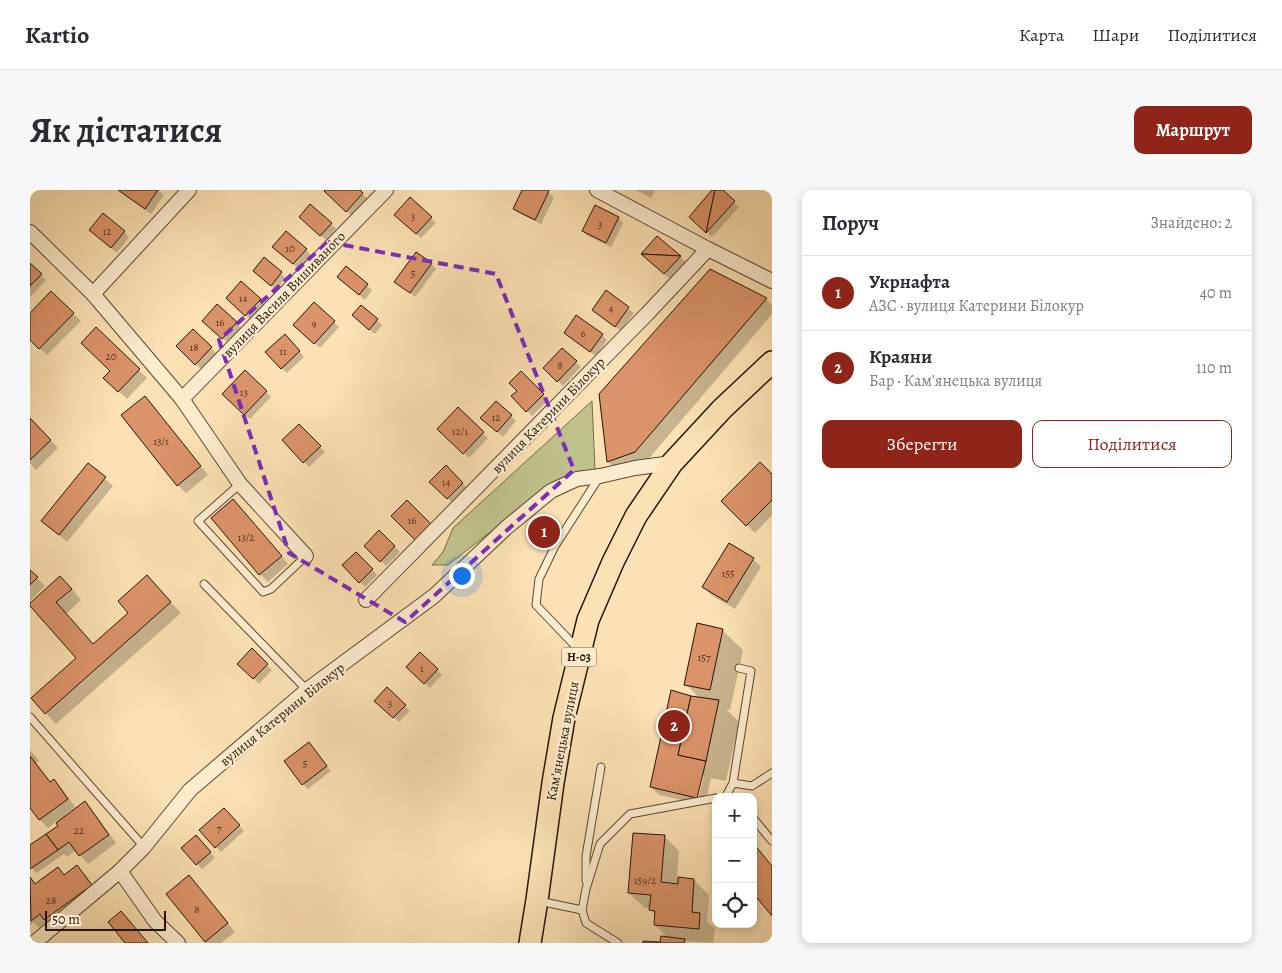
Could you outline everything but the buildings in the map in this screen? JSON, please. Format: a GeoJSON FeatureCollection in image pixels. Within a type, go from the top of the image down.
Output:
{"type":"FeatureCollection","features":[{"type":"Feature","properties":{"kind":"main road","name":"Камʼянецька вулиця"},"geometry":{"type":"LineString","coordinates":[[530,943],[554,774],[564,718],[588,620],[613,562],[636,516],[672,464],[722,409],[772,362]]}},
{"type":"Feature","properties":{"kind":"street"},"geometry":{"type":"LineString","coordinates":[[93,294],[189,190]]}},
{"type":"Feature","properties":{"kind":"street","name":"вулиця Василя Вишиваного"},"geometry":{"type":"LineString","coordinates":[[182,399],[386,190]]}},
{"type":"Feature","properties":{"kind":"street"},"geometry":{"type":"LineString","coordinates":[[597,190],[708,250],[772,281]]}},
{"type":"Feature","properties":{"kind":"street"},"geometry":{"type":"LineString","coordinates":[[30,232],[93,294],[182,399],[240,484],[306,556]]}},
{"type":"Feature","properties":{"kind":"street","name":"вулиця Катерини Білокур"},"geometry":{"type":"LineString","coordinates":[[366,600],[708,250]]}},
{"type":"Feature","properties":{"kind":"street","name":"вулиця Катерини Білокур"},"geometry":{"type":"LineString","coordinates":[[34,943],[120,870],[144,847],[190,790],[307,690],[434,596],[507,527],[552,491],[577,479],[635,468],[672,464]]}},
{"type":"Feature","properties":{"kind":"street"},"geometry":{"type":"LineString","coordinates":[[120,870],[155,921],[178,943]]}},
{"type":"Feature","properties":{"kind":"lane"},"geometry":{"type":"LineString","coordinates":[[580,651],[536,605],[539,579],[555,546],[600,476]]}},
{"type":"Feature","properties":{"kind":"lane"},"geometry":{"type":"LineString","coordinates":[[240,484],[198,521],[263,592],[271,589],[306,556]]}},
{"type":"Feature","properties":{"kind":"lane"},"geometry":{"type":"LineString","coordinates":[[204,584],[307,690]]}},
{"type":"Feature","properties":{"kind":"lane"},"geometry":{"type":"LineString","coordinates":[[727,793],[733,783],[751,671],[739,668]]}},
{"type":"Feature","properties":{"kind":"lane"},"geometry":{"type":"LineString","coordinates":[[30,717],[144,847]]}},
{"type":"Feature","properties":{"kind":"lane"},"geometry":{"type":"LineString","coordinates":[[586,889],[586,856],[601,767]]}},
{"type":"Feature","properties":{"kind":"lane"},"geometry":{"type":"LineString","coordinates":[[733,783],[752,786],[772,773]]}},
{"type":"Feature","properties":{"kind":"lane"},"geometry":{"type":"LineString","coordinates":[[618,943],[586,923],[582,910],[586,889],[600,844],[630,814],[712,799]]}},
{"type":"Feature","properties":{"kind":"lane"},"geometry":{"type":"LineString","coordinates":[[757,823],[772,841]]}},
{"type":"Feature","properties":{"kind":"lane"},"geometry":{"type":"LineString","coordinates":[[537,900],[582,910]]}},
{"type":"Feature","properties":{"kind":"highlighted area"},"geometry":{"type":"Polygon","coordinates":[[[328,242],[496,274],[574,470],[405,622],[289,553],[219,340],[328,242]]]}},
{"type":"Feature","properties":{"kind":"green space"},"geometry":{"type":"Polygon","coordinates":[[[592,401],[595,470],[498,526],[448,565],[432,565],[443,552],[453,528],[592,401]]]}},
{"type":"Feature","properties":{"kind":"place","name":"Укрнафта"},"geometry":{"type":"Point","coordinates":[544,532]}},
{"type":"Feature","properties":{"kind":"place","name":"Краяни"},"geometry":{"type":"Point","coordinates":[674,726]}}]}
